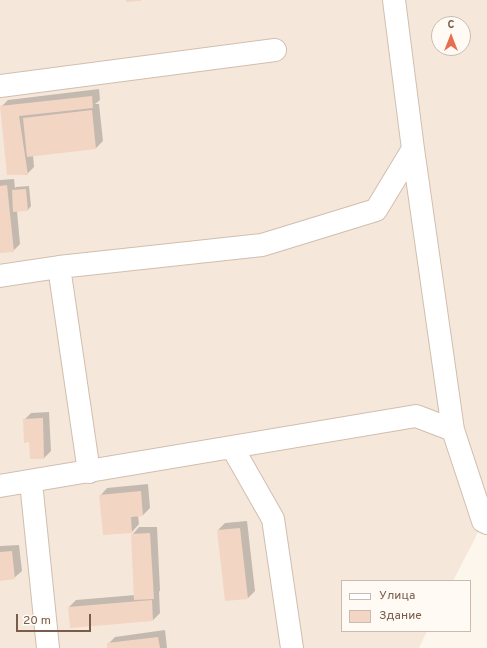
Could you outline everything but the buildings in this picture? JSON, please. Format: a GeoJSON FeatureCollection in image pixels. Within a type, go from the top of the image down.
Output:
{"type":"FeatureCollection","features":[{"type":"Feature","properties":{"kind":"street"},"geometry":{"type":"LineString","coordinates":[[394,0],[413,149],[453,430],[483,521],[487,522]]}},
{"type":"Feature","properties":{"kind":"street"},"geometry":{"type":"LineString","coordinates":[[0,86],[275,50]]}},
{"type":"Feature","properties":{"kind":"street"},"geometry":{"type":"LineString","coordinates":[[0,276],[59,267],[262,245],[376,210],[413,149]]}},
{"type":"Feature","properties":{"kind":"street"},"geometry":{"type":"LineString","coordinates":[[59,267],[89,472]]}},
{"type":"Feature","properties":{"kind":"street"},"geometry":{"type":"LineString","coordinates":[[0,486],[416,416],[453,430]]}},
{"type":"Feature","properties":{"kind":"street"},"geometry":{"type":"LineString","coordinates":[[232,448],[273,519],[292,648]]}},
{"type":"Feature","properties":{"kind":"street"},"geometry":{"type":"LineString","coordinates":[[31,482],[48,648]]}},
{"type":"Feature","properties":{"kind":"shaded area"},"geometry":{"type":"Polygon","coordinates":[[[0,0],[487,0],[487,515],[454,580],[341,580],[341,632],[427,632],[419,648],[0,648],[0,0]]]}}]}
